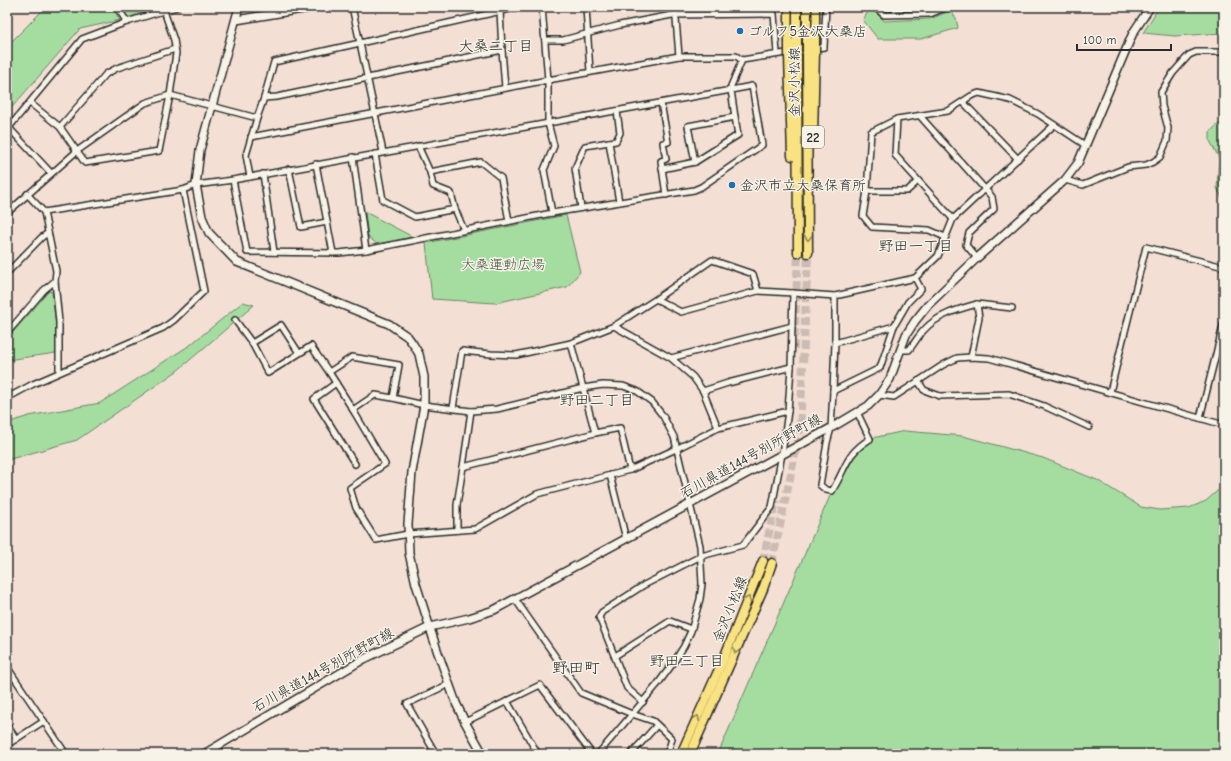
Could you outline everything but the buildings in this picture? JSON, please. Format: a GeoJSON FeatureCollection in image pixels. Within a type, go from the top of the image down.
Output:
{"type":"FeatureCollection","features":[{"type":"Feature","properties":{"kind":"main road"},"geometry":{"type":"LineString","coordinates":[[239,7],[200,150],[196,185],[202,217],[209,233],[237,262],[389,324],[408,337],[419,354],[424,377],[424,405],[410,484],[408,534],[409,553],[416,584],[449,684],[465,722],[483,754]]}},
{"type":"Feature","properties":{"kind":"main road"},"geometry":{"type":"LineString","coordinates":[[236,20],[315,7]]}},
{"type":"Feature","properties":{"kind":"main road","name":"22"},"geometry":{"type":"LineString","coordinates":[[789,7],[789,41],[793,55]]}},
{"type":"Feature","properties":{"kind":"main road","name":"金沢小松線"},"geometry":{"type":"LineString","coordinates":[[797,7],[793,55],[798,253]]}},
{"type":"Feature","properties":{"kind":"main road","name":"金沢小松線"},"geometry":{"type":"LineString","coordinates":[[807,7],[811,51],[808,253]]}},
{"type":"Feature","properties":{"kind":"main road","name":"22"},"geometry":{"type":"LineString","coordinates":[[811,51],[815,36],[815,7]]}},
{"type":"Feature","properties":{"kind":"main road","name":"石川県道144号別所野町線"},"geometry":{"type":"LineString","coordinates":[[204,754],[364,659],[430,627],[469,618],[494,610],[831,428],[868,406],[879,395],[890,379],[906,335],[915,321],[928,306],[977,258],[1065,180],[1078,163],[1134,33],[1150,7]]}},
{"type":"Feature","properties":{"kind":"main road","name":"金沢小松線"},"geometry":{"type":"LineString","coordinates":[[688,752],[763,561]]}},
{"type":"Feature","properties":{"kind":"main road","name":"金沢小松線"},"geometry":{"type":"LineString","coordinates":[[688,752],[763,589],[772,563]]}},
{"type":"Feature","properties":{"kind":"street"},"geometry":{"type":"LineString","coordinates":[[117,7],[127,22]]}},
{"type":"Feature","properties":{"kind":"street"},"geometry":{"type":"LineString","coordinates":[[7,137],[11,125],[82,39],[127,22],[176,7]]}},
{"type":"Feature","properties":{"kind":"street"},"geometry":{"type":"LineString","coordinates":[[352,7],[383,152]]}},
{"type":"Feature","properties":{"kind":"street"},"geometry":{"type":"LineString","coordinates":[[250,177],[246,155],[274,62],[519,7]]}},
{"type":"Feature","properties":{"kind":"street"},"geometry":{"type":"LineString","coordinates":[[542,7],[548,80],[548,123],[554,146],[544,170],[552,213]]}},
{"type":"Feature","properties":{"kind":"street"},"geometry":{"type":"LineString","coordinates":[[586,7],[590,72]]}},
{"type":"Feature","properties":{"kind":"street"},"geometry":{"type":"LineString","coordinates":[[675,7],[679,56]]}},
{"type":"Feature","properties":{"kind":"street"},"geometry":{"type":"LineString","coordinates":[[251,137],[679,56],[736,56],[742,60],[777,53],[824,47],[826,7]]}},
{"type":"Feature","properties":{"kind":"street"},"geometry":{"type":"LineString","coordinates":[[875,7],[884,15],[930,14],[947,7]]}},
{"type":"Feature","properties":{"kind":"street"},"geometry":{"type":"LineString","coordinates":[[30,103],[60,127],[86,163],[159,151],[170,95],[176,53],[174,40],[164,11]]}},
{"type":"Feature","properties":{"kind":"street"},"geometry":{"type":"LineString","coordinates":[[500,11],[506,88]]}},
{"type":"Feature","properties":{"kind":"street"},"geometry":{"type":"LineString","coordinates":[[545,40],[563,40],[587,35],[620,25],[676,15],[774,14],[777,53]]}},
{"type":"Feature","properties":{"kind":"street"},"geometry":{"type":"LineString","coordinates":[[60,127],[106,74],[117,68],[175,49]]}},
{"type":"Feature","properties":{"kind":"street"},"geometry":{"type":"LineString","coordinates":[[264,98],[277,97],[502,50]]}},
{"type":"Feature","properties":{"kind":"street"},"geometry":{"type":"LineString","coordinates":[[1065,180],[1083,185],[1128,167],[1146,165],[1160,157],[1167,141],[1168,128],[1162,106],[1161,92],[1173,73],[1189,55],[1196,52],[1224,52]]}},
{"type":"Feature","properties":{"kind":"street"},"geometry":{"type":"LineString","coordinates":[[662,169],[695,162],[738,135],[731,86],[742,60]]}},
{"type":"Feature","properties":{"kind":"street"},"geometry":{"type":"LineString","coordinates":[[44,212],[183,190],[196,185],[234,180],[354,157],[752,86],[762,145],[701,187],[694,190],[552,213],[366,250],[332,253],[247,252],[234,180]]}},
{"type":"Feature","properties":{"kind":"street"},"geometry":{"type":"LineString","coordinates":[[945,237],[929,230],[872,227],[863,216],[867,191],[870,132],[897,119],[948,111],[971,96],[979,94],[1010,100],[1054,125],[1085,145]]}},
{"type":"Feature","properties":{"kind":"street"},"geometry":{"type":"LineString","coordinates":[[7,213],[77,151],[145,103],[170,95],[257,118]]}},
{"type":"Feature","properties":{"kind":"street"},"geometry":{"type":"LineString","coordinates":[[963,102],[1018,159]]}},
{"type":"Feature","properties":{"kind":"street"},"geometry":{"type":"LineString","coordinates":[[661,103],[668,142],[664,143],[666,159],[660,161],[666,195]]}},
{"type":"Feature","properties":{"kind":"street"},"geometry":{"type":"LineString","coordinates":[[581,208],[575,168],[585,146],[616,141],[620,133],[617,111]]}},
{"type":"Feature","properties":{"kind":"street"},"geometry":{"type":"LineString","coordinates":[[920,116],[992,197],[994,208],[969,233],[966,245],[977,258]]}},
{"type":"Feature","properties":{"kind":"street"},"geometry":{"type":"LineString","coordinates":[[695,162],[688,126],[735,117]]}},
{"type":"Feature","properties":{"kind":"street"},"geometry":{"type":"LineString","coordinates":[[897,119],[895,155],[953,218]]}},
{"type":"Feature","properties":{"kind":"street"},"geometry":{"type":"LineString","coordinates":[[656,299],[681,312],[758,291],[835,296],[915,278],[938,256],[953,218],[1054,125]]}},
{"type":"Feature","properties":{"kind":"street"},"geometry":{"type":"LineString","coordinates":[[10,129],[51,173]]}},
{"type":"Feature","properties":{"kind":"street"},"geometry":{"type":"LineString","coordinates":[[609,142],[619,202]]}},
{"type":"Feature","properties":{"kind":"street"},"geometry":{"type":"LineString","coordinates":[[418,146],[430,172],[433,186],[451,193],[455,209],[464,230]]}},
{"type":"Feature","properties":{"kind":"street"},"geometry":{"type":"LineString","coordinates":[[375,154],[383,200],[415,217],[455,209]]}},
{"type":"Feature","properties":{"kind":"street"},"geometry":{"type":"LineString","coordinates":[[354,157],[366,250]]}},
{"type":"Feature","properties":{"kind":"street"},"geometry":{"type":"LineString","coordinates":[[430,172],[481,162],[501,178],[509,221]]}},
{"type":"Feature","properties":{"kind":"street"},"geometry":{"type":"LineString","coordinates":[[316,164],[332,253]]}},
{"type":"Feature","properties":{"kind":"street"},"geometry":{"type":"LineString","coordinates":[[289,169],[300,227],[327,222]]}},
{"type":"Feature","properties":{"kind":"street"},"geometry":{"type":"LineString","coordinates":[[263,174],[274,252]]}},
{"type":"Feature","properties":{"kind":"street"},"geometry":{"type":"LineString","coordinates":[[867,191],[906,191],[918,181]]}},
{"type":"Feature","properties":{"kind":"street"},"geometry":{"type":"LineString","coordinates":[[7,398],[59,372],[163,328],[174,320],[204,291],[183,190]]}},
{"type":"Feature","properties":{"kind":"street"},"geometry":{"type":"LineString","coordinates":[[27,194],[44,212],[56,271],[55,281],[59,322],[59,372]]}},
{"type":"Feature","properties":{"kind":"street"},"geometry":{"type":"LineString","coordinates":[[7,273],[42,237],[48,233]]}},
{"type":"Feature","properties":{"kind":"street"},"geometry":{"type":"LineString","coordinates":[[1110,392],[1146,247],[1224,267]]}},
{"type":"Feature","properties":{"kind":"street"},"geometry":{"type":"LineString","coordinates":[[453,408],[462,351],[516,355],[571,343],[614,326],[712,260],[753,274],[758,291]]}},
{"type":"Feature","properties":{"kind":"street"},"geometry":{"type":"LineString","coordinates":[[833,391],[880,368],[894,326],[908,302],[921,289],[915,278]]}},
{"type":"Feature","properties":{"kind":"street"},"geometry":{"type":"LineString","coordinates":[[7,333],[44,290],[55,281]]}},
{"type":"Feature","properties":{"kind":"street"},"geometry":{"type":"LineString","coordinates":[[643,702],[627,688],[599,617],[602,612],[644,586],[701,556],[743,545],[772,507],[788,411],[793,293]]}},
{"type":"Feature","properties":{"kind":"street"},"geometry":{"type":"LineString","coordinates":[[835,296],[835,343],[831,428],[820,485],[826,490],[832,491],[851,454],[861,444],[870,439],[857,412]]}},
{"type":"Feature","properties":{"kind":"street"},"geometry":{"type":"LineString","coordinates":[[971,357],[978,318],[978,304]]}},
{"type":"Feature","properties":{"kind":"street"},"geometry":{"type":"LineString","coordinates":[[901,350],[909,350],[924,330],[936,319],[961,308],[978,304],[1012,308]]}},
{"type":"Feature","properties":{"kind":"street"},"geometry":{"type":"LineString","coordinates":[[235,320],[252,343],[268,373],[311,346],[354,410],[385,464],[350,488],[356,508],[376,540],[408,534],[475,529],[537,494],[630,470],[718,428],[788,411]]}},
{"type":"Feature","properties":{"kind":"street"},"geometry":{"type":"LineString","coordinates":[[1200,418],[1224,322]]}},
{"type":"Feature","properties":{"kind":"street"},"geometry":{"type":"LineString","coordinates":[[252,343],[280,325],[299,353]]}},
{"type":"Feature","properties":{"kind":"street"},"geometry":{"type":"LineString","coordinates":[[614,326],[671,358],[693,377],[703,391],[718,428]]}},
{"type":"Feature","properties":{"kind":"street"},"geometry":{"type":"LineString","coordinates":[[671,358],[792,326]]}},
{"type":"Feature","properties":{"kind":"street"},"geometry":{"type":"LineString","coordinates":[[835,343],[894,326]]}},
{"type":"Feature","properties":{"kind":"street"},"geometry":{"type":"LineString","coordinates":[[571,343],[595,433]]}},
{"type":"Feature","properties":{"kind":"street"},"geometry":{"type":"LineString","coordinates":[[329,372],[352,357],[399,365],[393,398]]}},
{"type":"Feature","properties":{"kind":"street"},"geometry":{"type":"LineString","coordinates":[[879,395],[894,397],[943,364],[957,358],[989,358],[1224,425]]}},
{"type":"Feature","properties":{"kind":"street"},"geometry":{"type":"LineString","coordinates":[[703,391],[791,367]]}},
{"type":"Feature","properties":{"kind":"street"},"geometry":{"type":"LineString","coordinates":[[918,381],[924,390],[940,396],[1009,394],[1044,406],[1089,426]]}},
{"type":"Feature","properties":{"kind":"street"},"geometry":{"type":"LineString","coordinates":[[336,383],[314,399],[355,464]]}},
{"type":"Feature","properties":{"kind":"street"},"geometry":{"type":"LineString","coordinates":[[354,410],[375,395],[424,405],[472,411],[497,409],[583,388],[603,385],[623,386],[637,391],[652,402],[663,416],[674,437],[700,546],[702,584],[700,599],[692,629],[674,662],[643,702],[598,754]]}},
{"type":"Feature","properties":{"kind":"street"},"geometry":{"type":"LineString","coordinates":[[457,530],[457,505],[472,411]]}},
{"type":"Feature","properties":{"kind":"street"},"geometry":{"type":"LineString","coordinates":[[463,467],[620,428],[630,470]]}},
{"type":"Feature","properties":{"kind":"street"},"geometry":{"type":"LineString","coordinates":[[610,475],[626,539]]}},
{"type":"Feature","properties":{"kind":"street"},"geometry":{"type":"LineString","coordinates":[[515,599],[581,693],[653,721],[672,739],[668,751],[675,754],[688,752]]}},
{"type":"Feature","properties":{"kind":"street"},"geometry":{"type":"LineString","coordinates":[[614,656],[670,621],[692,629]]}},
{"type":"Feature","properties":{"kind":"street"},"geometry":{"type":"LineString","coordinates":[[7,667],[66,754]]}},
{"type":"Feature","properties":{"kind":"street"},"geometry":{"type":"LineString","coordinates":[[436,754],[407,704],[449,684]]}},
{"type":"Feature","properties":{"kind":"street"},"geometry":{"type":"LineString","coordinates":[[465,722],[540,685],[592,754]]}},
{"type":"Feature","properties":{"kind":"street"},"geometry":{"type":"LineString","coordinates":[[507,701],[538,754]]}},
{"type":"Feature","properties":{"kind":"street"},"geometry":{"type":"LineString","coordinates":[[7,745],[44,721]]}},
{"type":"Feature","properties":{"kind":"street"},"geometry":{"type":"LineString","coordinates":[[7,725],[16,739]]}},
{"type":"Feature","properties":{"kind":"street"},"geometry":{"type":"LineString","coordinates":[[631,754],[658,726]]}},
{"type":"Feature","properties":{"kind":"green space"},"geometry":{"type":"Polygon","coordinates":[[[46,7],[112,7],[120,20],[80,29],[7,113],[7,46],[46,7]]]}},
{"type":"Feature","properties":{"kind":"green space"},"geometry":{"type":"Polygon","coordinates":[[[119,7],[161,7],[129,17],[119,7]]]}},
{"type":"Feature","properties":{"kind":"green space"},"geometry":{"type":"Polygon","coordinates":[[[880,7],[945,7],[930,14],[889,15],[880,7]]]}},
{"type":"Feature","properties":{"kind":"green space"},"geometry":{"type":"Polygon","coordinates":[[[1159,7],[1224,7],[1224,33],[1175,36],[1143,33],[1159,7]]]}},
{"type":"Feature","properties":{"kind":"green space"},"geometry":{"type":"Polygon","coordinates":[[[869,10],[874,10],[884,21],[930,19],[950,11],[956,18],[958,28],[921,39],[878,39],[863,20],[869,10]]]}},
{"type":"Feature","properties":{"kind":"green space"},"geometry":{"type":"Polygon","coordinates":[[[1218,124],[1224,125],[1224,202],[1217,188],[1219,158],[1210,141],[1210,132],[1218,124]]]}},
{"type":"Feature","properties":{"kind":"green space"},"geometry":{"type":"Polygon","coordinates":[[[365,212],[413,237],[377,244],[368,237],[365,212]]]}},
{"type":"Feature","properties":{"kind":"green space","name":"大桑運動広場"},"geometry":{"type":"Polygon","coordinates":[[[566,215],[580,272],[567,287],[495,303],[432,299],[426,243],[566,215]]]}},
{"type":"Feature","properties":{"kind":"green space"},"geometry":{"type":"Polygon","coordinates":[[[49,291],[52,292],[56,327],[56,353],[7,360],[7,339],[49,291]]]}},
{"type":"Feature","properties":{"kind":"green space"},"geometry":{"type":"Polygon","coordinates":[[[243,302],[254,305],[177,371],[77,440],[7,460],[7,423],[29,416],[100,403],[190,345],[243,302]]]}},
{"type":"Feature","properties":{"kind":"green space"},"geometry":{"type":"Polygon","coordinates":[[[905,431],[963,436],[1043,458],[1097,480],[1141,507],[1160,510],[1189,508],[1206,501],[1224,485],[1224,754],[718,754],[836,482],[846,472],[863,440],[905,431]]]}},
{"type":"Feature","properties":{"kind":"tunnel"},"geometry":{"type":"LineString","coordinates":[[794,349],[798,253]]}},
{"type":"Feature","properties":{"kind":"tunnel"},"geometry":{"type":"LineString","coordinates":[[772,563],[800,431],[808,253]]}},
{"type":"Feature","properties":{"kind":"tunnel"},"geometry":{"type":"LineString","coordinates":[[763,561],[776,500]]}},
{"type":"Feature","properties":{"kind":"place","name":"ゴルフ5金沢大桑店"},"geometry":{"type":"Point","coordinates":[740,31]}},
{"type":"Feature","properties":{"kind":"place","name":"金沢市立大桑保育所"},"geometry":{"type":"Point","coordinates":[732,185]}},
{"type":"Feature","properties":{"kind":"district","name":"大桑二丁目"},"geometry":{"type":"Point","coordinates":[496,46]}},
{"type":"Feature","properties":{"kind":"district","name":"野田一丁目"},"geometry":{"type":"Point","coordinates":[916,246]}},
{"type":"Feature","properties":{"kind":"district","name":"野田二丁目"},"geometry":{"type":"Point","coordinates":[597,400]}},
{"type":"Feature","properties":{"kind":"district","name":"野田三丁目"},"geometry":{"type":"Point","coordinates":[687,661]}},
{"type":"Feature","properties":{"kind":"district","name":"野田町"},"geometry":{"type":"Point","coordinates":[576,668]}}]}
